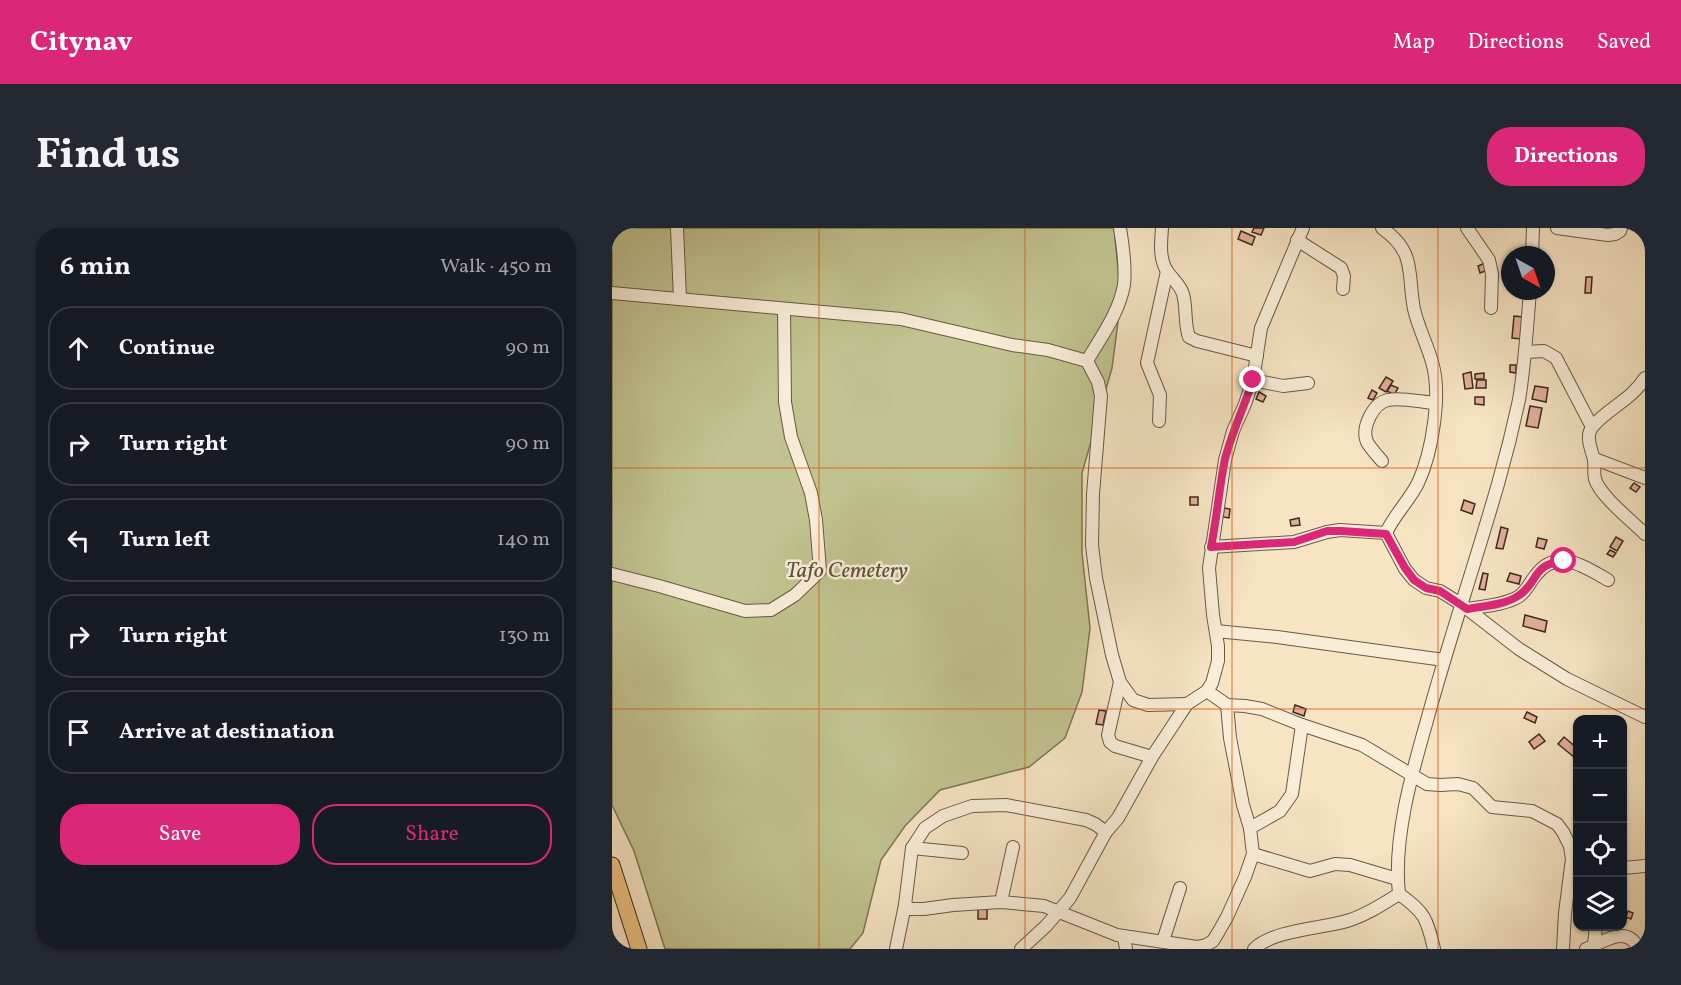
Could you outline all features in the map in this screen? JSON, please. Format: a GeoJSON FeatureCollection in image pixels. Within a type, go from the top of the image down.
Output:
{"type":"FeatureCollection","features":[{"type":"Feature","properties":{"kind":"main road"},"geometry":{"type":"LineString","coordinates":[[612,865],[639,949]]}},
{"type":"Feature","properties":{"kind":"street"},"geometry":{"type":"LineString","coordinates":[[677,228],[680,299]]}},
{"type":"Feature","properties":{"kind":"street"},"geometry":{"type":"LineString","coordinates":[[1087,361],[1114,315],[1124,285],[1120,228]]}},
{"type":"Feature","properties":{"kind":"street"},"geometry":{"type":"LineString","coordinates":[[1162,228],[1162,257],[1167,271],[1176,281],[1184,296],[1189,337],[1257,356]]}},
{"type":"Feature","properties":{"kind":"street"},"geometry":{"type":"LineString","coordinates":[[1382,228],[1402,247],[1409,262],[1414,310],[1433,364],[1436,386],[1435,423],[1419,482],[1391,522],[1386,534]]}},
{"type":"Feature","properties":{"kind":"street"},"geometry":{"type":"LineString","coordinates":[[1467,228],[1489,260],[1492,274],[1491,308]]}},
{"type":"Feature","properties":{"kind":"street"},"geometry":{"type":"LineString","coordinates":[[1532,246],[1533,228]]}},
{"type":"Feature","properties":{"kind":"street"},"geometry":{"type":"LineString","coordinates":[[1557,228],[1608,235],[1615,234],[1621,228]]}},
{"type":"Feature","properties":{"kind":"street"},"geometry":{"type":"LineString","coordinates":[[1021,949],[1070,898],[1106,832],[1118,818],[1152,757],[1187,704],[1207,692],[1215,674],[1218,646],[1209,568],[1225,460],[1233,431],[1253,380],[1261,328],[1300,234],[1341,268],[1344,276],[1343,289]]}},
{"type":"Feature","properties":{"kind":"street"},"geometry":{"type":"LineString","coordinates":[[1159,421],[1160,395],[1147,363],[1167,271]]}},
{"type":"Feature","properties":{"kind":"street"},"geometry":{"type":"LineString","coordinates":[[612,292],[901,319],[1012,345],[1048,350],[1087,361],[1098,382],[1101,396],[1093,494],[1092,544],[1103,613],[1120,682],[1133,700],[1148,705],[1187,704]]}},
{"type":"Feature","properties":{"kind":"street"},"geometry":{"type":"LineString","coordinates":[[1434,949],[1427,921],[1420,911],[1399,894],[1400,846],[1412,775],[1444,660],[1464,606],[1509,444],[1519,399],[1529,300]]}},
{"type":"Feature","properties":{"kind":"street"},"geometry":{"type":"LineString","coordinates":[[612,574],[745,611],[771,610],[795,595],[820,571],[816,520],[811,493],[791,437],[785,402],[784,309]]}},
{"type":"Feature","properties":{"kind":"street"},"geometry":{"type":"LineString","coordinates":[[1525,352],[1544,351],[1556,358],[1592,427]]}},
{"type":"Feature","properties":{"kind":"street"},"geometry":{"type":"LineString","coordinates":[[1645,378],[1638,389],[1592,427],[1589,440],[1594,459],[1593,471],[1596,482],[1607,497],[1645,534]]}},
{"type":"Feature","properties":{"kind":"street"},"geometry":{"type":"LineString","coordinates":[[1253,380],[1282,386],[1308,383]]}},
{"type":"Feature","properties":{"kind":"street"},"geometry":{"type":"LineString","coordinates":[[1382,461],[1366,440],[1365,431],[1374,410],[1382,402],[1391,399],[1435,403]]}},
{"type":"Feature","properties":{"kind":"street"},"geometry":{"type":"LineString","coordinates":[[1594,459],[1645,478]]}},
{"type":"Feature","properties":{"kind":"street"},"geometry":{"type":"LineString","coordinates":[[1211,547],[1294,542],[1327,531],[1386,534]]}},
{"type":"Feature","properties":{"kind":"street"},"geometry":{"type":"LineString","coordinates":[[1386,534],[1414,580],[1426,588],[1440,591],[1464,606],[1519,649],[1567,679],[1645,717]]}},
{"type":"Feature","properties":{"kind":"street"},"geometry":{"type":"LineString","coordinates":[[1464,606],[1503,603],[1515,598],[1524,592],[1540,570],[1556,562],[1572,562],[1608,580]]}},
{"type":"Feature","properties":{"kind":"street"},"geometry":{"type":"LineString","coordinates":[[1216,631],[1278,637],[1444,660]]}},
{"type":"Feature","properties":{"kind":"street"},"geometry":{"type":"LineString","coordinates":[[1120,682],[1108,735],[1110,742],[1115,746],[1152,757]]}},
{"type":"Feature","properties":{"kind":"street"},"geometry":{"type":"LineString","coordinates":[[1207,692],[1227,705],[1262,709],[1362,745],[1427,784],[1440,786],[1458,784],[1473,788],[1492,807],[1532,811],[1557,824],[1570,846],[1572,859],[1563,949]]}},
{"type":"Feature","properties":{"kind":"street"},"geometry":{"type":"LineString","coordinates":[[905,905],[910,909],[1000,902],[1044,906],[1117,935],[1125,943],[1163,941],[1197,947],[1206,945],[1213,940],[1232,907],[1253,854],[1250,828],[1242,805],[1230,738],[1227,705]]}},
{"type":"Feature","properties":{"kind":"street"},"geometry":{"type":"LineString","coordinates":[[1250,828],[1280,811],[1292,794],[1302,725]]}},
{"type":"Feature","properties":{"kind":"street"},"geometry":{"type":"LineString","coordinates":[[896,949],[905,905],[912,848],[925,828],[943,816],[972,806],[1006,805],[1086,820],[1106,832]]}},
{"type":"Feature","properties":{"kind":"street"},"geometry":{"type":"LineString","coordinates":[[1000,902],[1013,847]]}},
{"type":"Feature","properties":{"kind":"street"},"geometry":{"type":"LineString","coordinates":[[912,848],[962,853]]}},
{"type":"Feature","properties":{"kind":"street"},"geometry":{"type":"LineString","coordinates":[[1253,854],[1310,871],[1335,864],[1350,865],[1398,879]]}},
{"type":"Feature","properties":{"kind":"street"},"geometry":{"type":"LineString","coordinates":[[1627,868],[1645,866]]}},
{"type":"Feature","properties":{"kind":"street"},"geometry":{"type":"LineString","coordinates":[[1163,941],[1180,888]]}},
{"type":"Feature","properties":{"kind":"street"},"geometry":{"type":"LineString","coordinates":[[1254,949],[1262,941],[1275,936],[1350,920],[1375,910],[1399,894]]}},
{"type":"Feature","properties":{"kind":"street"},"geometry":{"type":"LineString","coordinates":[[1590,947],[1595,931]]}},
{"type":"Feature","properties":{"kind":"street"},"geometry":{"type":"LineString","coordinates":[[1590,947],[1617,935],[1628,936],[1640,949]]}},
{"type":"Feature","properties":{"kind":"green space","name":"Tafo Cemetery"},"geometry":{"type":"Polygon","coordinates":[[[612,228],[1114,228],[1121,299],[1112,368],[1082,473],[1082,553],[1090,628],[1082,692],[1065,738],[1029,767],[940,790],[905,826],[881,860],[863,933],[850,949],[665,949],[634,851],[612,805],[612,228]]]}},
{"type":"Feature","properties":{"kind":"building"},"geometry":{"type":"Polygon","coordinates":[[[1254,228],[1264,228],[1261,235],[1252,232],[1254,228]]]}},
{"type":"Feature","properties":{"kind":"building"},"geometry":{"type":"Polygon","coordinates":[[[1241,231],[1255,237],[1252,245],[1238,239],[1241,231]]]}},
{"type":"Feature","properties":{"kind":"building"},"geometry":{"type":"Polygon","coordinates":[[[1485,263],[1488,270],[1480,273],[1478,266],[1485,263]]]}},
{"type":"Feature","properties":{"kind":"building"},"geometry":{"type":"Polygon","coordinates":[[[1586,277],[1592,277],[1591,293],[1585,293],[1586,277]]]}},
{"type":"Feature","properties":{"kind":"building"},"geometry":{"type":"Polygon","coordinates":[[[1514,316],[1523,317],[1521,339],[1512,338],[1514,316]]]}},
{"type":"Feature","properties":{"kind":"building"},"geometry":{"type":"Polygon","coordinates":[[[1510,365],[1516,365],[1516,373],[1510,372],[1510,365]]]}},
{"type":"Feature","properties":{"kind":"building"},"geometry":{"type":"Polygon","coordinates":[[[1471,372],[1473,388],[1465,389],[1463,374],[1471,372]]]}},
{"type":"Feature","properties":{"kind":"building"},"geometry":{"type":"Polygon","coordinates":[[[1484,373],[1484,379],[1475,379],[1475,374],[1484,373]]]}},
{"type":"Feature","properties":{"kind":"building"},"geometry":{"type":"Polygon","coordinates":[[[1386,377],[1393,381],[1386,392],[1379,388],[1386,377]]]}},
{"type":"Feature","properties":{"kind":"building"},"geometry":{"type":"Polygon","coordinates":[[[1477,380],[1486,380],[1486,388],[1476,388],[1477,380]]]}},
{"type":"Feature","properties":{"kind":"building"},"geometry":{"type":"Polygon","coordinates":[[[1391,385],[1398,388],[1394,395],[1387,391],[1391,385]]]}},
{"type":"Feature","properties":{"kind":"building"},"geometry":{"type":"Polygon","coordinates":[[[1535,386],[1548,388],[1546,402],[1532,399],[1535,386]]]}},
{"type":"Feature","properties":{"kind":"building"},"geometry":{"type":"Polygon","coordinates":[[[1372,390],[1377,393],[1373,400],[1368,398],[1372,390]]]}},
{"type":"Feature","properties":{"kind":"building"},"geometry":{"type":"Polygon","coordinates":[[[1259,392],[1266,396],[1263,402],[1256,399],[1259,392]]]}},
{"type":"Feature","properties":{"kind":"building"},"geometry":{"type":"Polygon","coordinates":[[[1475,397],[1484,397],[1484,405],[1475,404],[1475,397]]]}},
{"type":"Feature","properties":{"kind":"building"},"geometry":{"type":"Polygon","coordinates":[[[1530,406],[1542,408],[1538,428],[1526,426],[1530,406]]]}},
{"type":"Feature","properties":{"kind":"building"},"geometry":{"type":"Polygon","coordinates":[[[1634,483],[1640,487],[1636,492],[1630,488],[1634,483]]]}},
{"type":"Feature","properties":{"kind":"building"},"geometry":{"type":"Polygon","coordinates":[[[1190,497],[1198,497],[1198,505],[1190,505],[1190,497]]]}},
{"type":"Feature","properties":{"kind":"building"},"geometry":{"type":"Polygon","coordinates":[[[1464,500],[1475,504],[1472,514],[1461,510],[1464,500]]]}},
{"type":"Feature","properties":{"kind":"building"},"geometry":{"type":"Polygon","coordinates":[[[1224,508],[1230,509],[1229,518],[1223,517],[1224,508]]]}},
{"type":"Feature","properties":{"kind":"building"},"geometry":{"type":"Polygon","coordinates":[[[1299,518],[1300,525],[1291,526],[1290,520],[1299,518]]]}},
{"type":"Feature","properties":{"kind":"building"},"geometry":{"type":"Polygon","coordinates":[[[1501,527],[1508,529],[1503,549],[1496,548],[1501,527]]]}},
{"type":"Feature","properties":{"kind":"building"},"geometry":{"type":"Polygon","coordinates":[[[1616,537],[1623,541],[1617,551],[1610,547],[1616,537]]]}},
{"type":"Feature","properties":{"kind":"building"},"geometry":{"type":"Polygon","coordinates":[[[1538,538],[1547,540],[1544,549],[1536,547],[1538,538]]]}},
{"type":"Feature","properties":{"kind":"building"},"geometry":{"type":"Polygon","coordinates":[[[1610,550],[1616,553],[1613,557],[1607,554],[1610,550]]]}},
{"type":"Feature","properties":{"kind":"building"},"geometry":{"type":"Polygon","coordinates":[[[1483,573],[1488,574],[1485,590],[1479,589],[1483,573]]]}},
{"type":"Feature","properties":{"kind":"building"},"geometry":{"type":"Polygon","coordinates":[[[1510,573],[1521,576],[1519,584],[1507,581],[1510,573]]]}},
{"type":"Feature","properties":{"kind":"building"},"geometry":{"type":"Polygon","coordinates":[[[1525,615],[1547,621],[1545,632],[1523,626],[1525,615]]]}},
{"type":"Feature","properties":{"kind":"building"},"geometry":{"type":"Polygon","coordinates":[[[1295,705],[1306,709],[1304,716],[1293,712],[1295,705]]]}},
{"type":"Feature","properties":{"kind":"building"},"geometry":{"type":"Polygon","coordinates":[[[1099,710],[1106,711],[1103,725],[1096,724],[1099,710]]]}},
{"type":"Feature","properties":{"kind":"building"},"geometry":{"type":"Polygon","coordinates":[[[1527,712],[1537,717],[1535,723],[1524,718],[1527,712]]]}},
{"type":"Feature","properties":{"kind":"building"},"geometry":{"type":"Polygon","coordinates":[[[1539,734],[1545,741],[1534,749],[1529,742],[1539,734]]]}},
{"type":"Feature","properties":{"kind":"building"},"geometry":{"type":"Polygon","coordinates":[[[1564,737],[1573,745],[1573,756],[1558,744],[1564,737]]]}},
{"type":"Feature","properties":{"kind":"building"},"geometry":{"type":"Polygon","coordinates":[[[978,905],[987,905],[987,919],[978,919],[978,905]]]}},
{"type":"Feature","properties":{"kind":"building"},"geometry":{"type":"Polygon","coordinates":[[[1628,911],[1633,913],[1631,919],[1627,917],[1628,911]]]}},
{"type":"Feature","properties":{"kind":"route"},"geometry":{"type":"LineString","coordinates":[[1253,380],[1237,419],[1225,460],[1211,547],[1294,542],[1327,531],[1386,534],[1414,580],[1426,588],[1440,591],[1467,609],[1503,603],[1515,598],[1524,592],[1540,570],[1556,562],[1564,561]]}}]}
